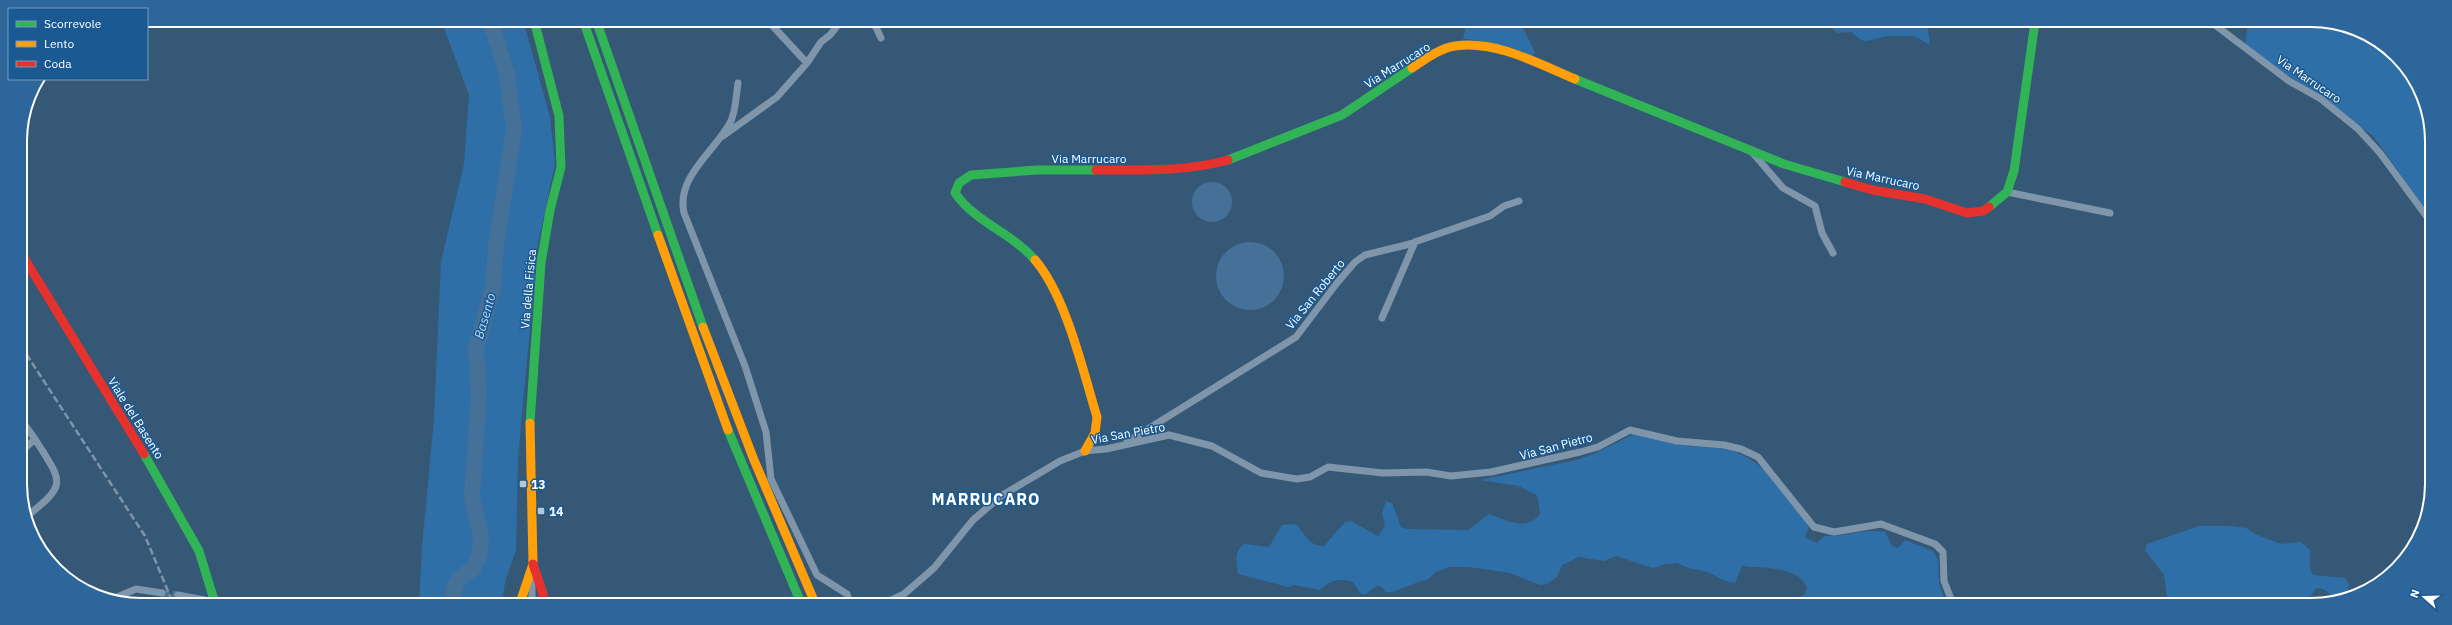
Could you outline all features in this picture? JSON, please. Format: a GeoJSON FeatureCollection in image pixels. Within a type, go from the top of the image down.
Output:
{"type":"FeatureCollection","features":[{"type":"Feature","properties":{"kind":"main road","name":"Via della Fisica"},"geometry":{"type":"LineString","coordinates":[[536,27],[559,116],[562,146],[561,167],[550,210],[540,263],[530,416],[532,564],[543,598]]}},
{"type":"Feature","properties":{"kind":"main road"},"geometry":{"type":"LineString","coordinates":[[585,27],[714,394],[746,477],[799,598]]}},
{"type":"Feature","properties":{"kind":"main road"},"geometry":{"type":"LineString","coordinates":[[598,27],[717,369],[741,431],[813,598]]}},
{"type":"Feature","properties":{"kind":"main road","name":"Via Marrucaro"},"geometry":{"type":"LineString","coordinates":[[1085,451],[1095,433],[1097,417],[1063,314],[1048,280],[1031,254],[964,207],[955,193],[958,183],[971,175],[1037,170],[1158,170],[1205,166],[1238,157],[1331,121],[1427,58],[1454,46],[1480,45],[1503,51],[1784,164],[1872,190],[1906,194],[1967,212],[1983,211],[1999,201],[2007,192],[2014,171],[2034,27]]}},
{"type":"Feature","properties":{"kind":"main road","name":"Viale del Basento"},"geometry":{"type":"LineString","coordinates":[[27,264],[166,490],[199,551],[214,598]]}},
{"type":"Feature","properties":{"kind":"main road","name":"Via della Fisica"},"geometry":{"type":"LineString","coordinates":[[522,598],[532,564]]}},
{"type":"Feature","properties":{"kind":"street"},"geometry":{"type":"LineString","coordinates":[[774,27],[807,63]]}},
{"type":"Feature","properties":{"kind":"street"},"geometry":{"type":"LineString","coordinates":[[721,138],[777,97],[807,63],[821,42],[830,35],[836,27]]}},
{"type":"Feature","properties":{"kind":"street"},"geometry":{"type":"LineString","coordinates":[[876,27],[881,38]]}},
{"type":"Feature","properties":{"kind":"street","name":"Via Marrucaro"},"geometry":{"type":"LineString","coordinates":[[2218,27],[2276,72],[2321,99],[2358,129],[2380,153],[2425,214]]}},
{"type":"Feature","properties":{"kind":"street"},"geometry":{"type":"LineString","coordinates":[[738,83],[732,121],[721,138],[697,167],[684,188],[682,201],[684,213],[745,366],[766,432],[771,479],[817,575],[847,594],[848,598]]}},
{"type":"Feature","properties":{"kind":"street","name":"Via Marrucaro"},"geometry":{"type":"LineString","coordinates":[[1750,151],[1783,188],[1815,206],[1822,233],[1833,253]]}},
{"type":"Feature","properties":{"kind":"street"},"geometry":{"type":"LineString","coordinates":[[2007,192],[2110,213]]}},
{"type":"Feature","properties":{"kind":"street","name":"Via San Roberto"},"geometry":{"type":"LineString","coordinates":[[1122,445],[1296,337],[1346,273],[1365,255],[1415,242],[1490,216],[1504,206],[1519,201]]}},
{"type":"Feature","properties":{"kind":"street"},"geometry":{"type":"LineString","coordinates":[[1382,318],[1415,242]]}},
{"type":"Feature","properties":{"kind":"street"},"geometry":{"type":"LineString","coordinates":[[27,429],[54,470],[57,483],[50,498],[31,513]]}},
{"type":"Feature","properties":{"kind":"street","name":"Via San Pietro"},"geometry":{"type":"LineString","coordinates":[[1085,451],[1169,435],[1212,446],[1261,473],[1297,479],[1310,477],[1328,467],[1383,473],[1426,472],[1451,476],[1491,472],[1531,465],[1598,447],[1630,430],[1677,441],[1724,445],[1741,449],[1758,457],[1814,527],[1834,532],[1881,524],[1935,544],[1943,552],[1944,581],[1951,598]]}},
{"type":"Feature","properties":{"kind":"street"},"geometry":{"type":"LineString","coordinates":[[27,446],[34,439]]}},
{"type":"Feature","properties":{"kind":"street"},"geometry":{"type":"LineString","coordinates":[[896,598],[904,594],[934,568],[973,520],[1001,496],[1060,461],[1085,451]]}},
{"type":"Feature","properties":{"kind":"street"},"geometry":{"type":"LineString","coordinates":[[532,564],[532,598]]}},
{"type":"Feature","properties":{"kind":"street"},"geometry":{"type":"LineString","coordinates":[[119,596],[136,589],[162,593]]}},
{"type":"Feature","properties":{"kind":"street"},"geometry":{"type":"LineString","coordinates":[[178,595],[194,598]]}},
{"type":"Feature","properties":{"kind":"shaded area"},"geometry":{"type":"Polygon","coordinates":[[[444,27],[525,27],[550,117],[555,164],[538,243],[518,457],[516,550],[505,582],[503,598],[419,598],[422,547],[434,419],[441,262],[464,164],[469,95],[444,27]]]}},
{"type":"Feature","properties":{"kind":"shaded area"},"geometry":{"type":"Polygon","coordinates":[[[1466,27],[1521,27],[1535,52],[1533,56],[1498,44],[1463,39],[1466,27]]]}},
{"type":"Feature","properties":{"kind":"shaded area"},"geometry":{"type":"Polygon","coordinates":[[[1830,27],[1928,27],[1930,45],[1914,36],[1886,36],[1867,41],[1861,40],[1851,32],[1838,33],[1830,27]]]}},
{"type":"Feature","properties":{"kind":"shaded area"},"geometry":{"type":"Polygon","coordinates":[[[2247,27],[2318,27],[2348,33],[2368,42],[2392,60],[2410,84],[2419,104],[2423,119],[2425,134],[2425,209],[2374,137],[2330,103],[2245,47],[2247,27]]]}},
{"type":"Feature","properties":{"kind":"shaded area"},"geometry":{"type":"Polygon","coordinates":[[[1216,182],[1223,185],[1229,191],[1232,202],[1231,210],[1223,219],[1216,222],[1208,222],[1201,219],[1193,210],[1192,198],[1195,191],[1204,183],[1216,182]]]}},
{"type":"Feature","properties":{"kind":"shaded area"},"geometry":{"type":"Polygon","coordinates":[[[1250,242],[1263,245],[1274,252],[1281,263],[1284,276],[1281,289],[1274,300],[1263,307],[1250,310],[1237,307],[1226,300],[1219,289],[1216,276],[1219,263],[1226,252],[1237,245],[1250,242]]]}},
{"type":"Feature","properties":{"kind":"shaded area"},"geometry":{"type":"Polygon","coordinates":[[[1634,434],[1646,435],[1681,445],[1724,449],[1738,453],[1751,460],[1762,469],[1783,490],[1809,526],[1805,537],[1817,543],[1824,536],[1877,531],[1885,532],[1892,546],[1898,548],[1905,540],[1933,551],[1938,560],[1939,583],[1944,598],[1799,598],[1805,594],[1807,587],[1802,580],[1795,575],[1778,569],[1742,566],[1735,583],[1725,581],[1708,572],[1689,568],[1677,563],[1665,564],[1653,568],[1616,556],[1604,561],[1579,557],[1562,565],[1557,577],[1547,584],[1540,585],[1510,573],[1469,567],[1449,567],[1436,572],[1427,580],[1392,592],[1386,592],[1382,587],[1376,586],[1366,594],[1360,593],[1353,582],[1348,581],[1339,580],[1331,582],[1320,590],[1294,585],[1288,587],[1238,574],[1236,558],[1241,547],[1244,544],[1269,547],[1282,525],[1295,524],[1310,541],[1314,544],[1324,546],[1345,522],[1351,521],[1378,536],[1385,526],[1382,513],[1386,501],[1392,503],[1401,527],[1407,529],[1468,530],[1489,514],[1516,523],[1529,522],[1540,514],[1537,495],[1519,486],[1480,480],[1576,460],[1594,454],[1634,434]]]}},
{"type":"Feature","properties":{"kind":"shaded area"},"geometry":{"type":"Polygon","coordinates":[[[2199,526],[2231,526],[2246,528],[2257,535],[2281,544],[2301,542],[2310,550],[2310,569],[2313,575],[2345,578],[2349,584],[2347,592],[2333,596],[2322,589],[2315,589],[2310,598],[2167,598],[2164,575],[2145,550],[2147,544],[2199,526]]]}},
{"type":"Feature","properties":{"kind":"waterway","name":"Basento"},"geometry":{"type":"LineString","coordinates":[[454,598],[454,591],[457,582],[463,575],[473,569],[480,554],[481,535],[472,497],[479,393],[476,349],[493,287],[496,246],[514,130],[507,74],[492,27]]}},
{"type":"Feature","properties":{"kind":"tunnel"},"geometry":{"type":"LineString","coordinates":[[162,593],[178,595]]}},
{"type":"Feature","properties":{"kind":"railway"},"geometry":{"type":"LineString","coordinates":[[27,355],[145,536],[171,598]]}},
{"type":"Feature","properties":{"kind":"traffic: fast"},"geometry":{"type":"LineString","coordinates":[[530,423],[541,263],[550,210],[561,167],[559,116],[536,27]]}},
{"type":"Feature","properties":{"kind":"traffic: fast"},"geometry":{"type":"LineString","coordinates":[[585,27],[658,235]]}},
{"type":"Feature","properties":{"kind":"traffic: fast"},"geometry":{"type":"LineString","coordinates":[[598,27],[703,327]]}},
{"type":"Feature","properties":{"kind":"traffic: fast"},"geometry":{"type":"LineString","coordinates":[[1989,207],[2007,192],[2014,171],[2034,27]]}},
{"type":"Feature","properties":{"kind":"traffic: fast"},"geometry":{"type":"LineString","coordinates":[[1228,160],[1342,115],[1412,68]]}},
{"type":"Feature","properties":{"kind":"traffic: fast"},"geometry":{"type":"LineString","coordinates":[[1575,79],[1784,164],[1845,182]]}},
{"type":"Feature","properties":{"kind":"traffic: fast"},"geometry":{"type":"LineString","coordinates":[[1035,260],[1016,242],[983,220],[964,203],[955,193],[959,183],[971,175],[1037,170],[1096,170]]}},
{"type":"Feature","properties":{"kind":"traffic: fast"},"geometry":{"type":"LineString","coordinates":[[728,430],[799,598]]}},
{"type":"Feature","properties":{"kind":"traffic: fast"},"geometry":{"type":"LineString","coordinates":[[144,454],[199,551],[213,598]]}},
{"type":"Feature","properties":{"kind":"traffic: slow"},"geometry":{"type":"LineString","coordinates":[[1412,68],[1432,55],[1449,47],[1470,45],[1501,50],[1517,55],[1575,79]]}},
{"type":"Feature","properties":{"kind":"traffic: slow"},"geometry":{"type":"LineString","coordinates":[[658,235],[728,430]]}},
{"type":"Feature","properties":{"kind":"traffic: slow"},"geometry":{"type":"LineString","coordinates":[[1035,260],[1046,275],[1065,313],[1097,417],[1095,433],[1085,451]]}},
{"type":"Feature","properties":{"kind":"traffic: slow"},"geometry":{"type":"LineString","coordinates":[[703,327],[754,460],[813,598]]}},
{"type":"Feature","properties":{"kind":"traffic: slow"},"geometry":{"type":"LineString","coordinates":[[522,598],[533,564],[530,423]]}},
{"type":"Feature","properties":{"kind":"traffic: jam"},"geometry":{"type":"LineString","coordinates":[[1096,170],[1146,170],[1196,167],[1228,160]]}},
{"type":"Feature","properties":{"kind":"traffic: jam"},"geometry":{"type":"LineString","coordinates":[[1845,182],[1872,190],[1925,199],[1967,213],[1983,211],[1989,207]]}},
{"type":"Feature","properties":{"kind":"traffic: jam"},"geometry":{"type":"LineString","coordinates":[[27,263],[144,454]]}},
{"type":"Feature","properties":{"kind":"traffic: jam"},"geometry":{"type":"LineString","coordinates":[[533,564],[543,598]]}},
{"type":"Feature","properties":{"kind":"place","name":"13"},"geometry":{"type":"Point","coordinates":[523,484]}},
{"type":"Feature","properties":{"kind":"place","name":"14"},"geometry":{"type":"Point","coordinates":[541,511]}},
{"type":"Feature","properties":{"kind":"district","name":"MARRUCARO"},"geometry":{"type":"Point","coordinates":[986,499]}}]}
